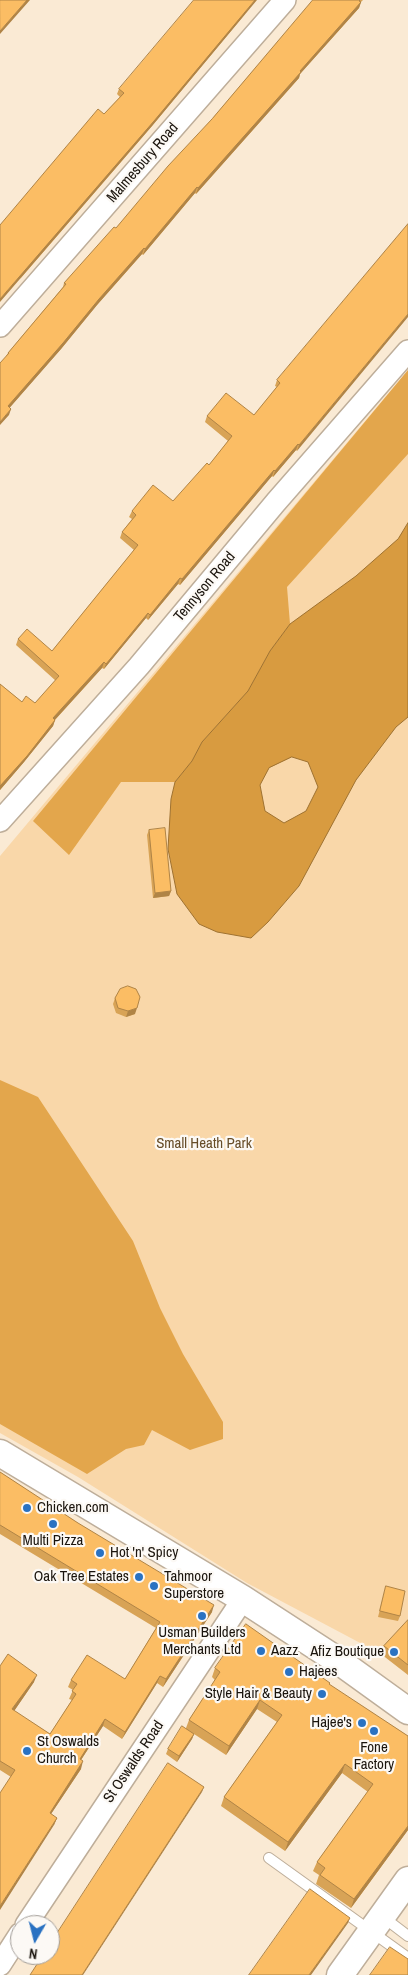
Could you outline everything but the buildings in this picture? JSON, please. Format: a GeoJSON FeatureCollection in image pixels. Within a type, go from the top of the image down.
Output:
{"type":"FeatureCollection","features":[{"type":"Feature","properties":{"kind":"street","name":"Malmesbury Road"},"geometry":{"type":"LineString","coordinates":[[0,326],[285,0]]}},
{"type":"Feature","properties":{"kind":"street","name":"Tennyson Road"},"geometry":{"type":"LineString","coordinates":[[0,821],[139,666],[276,502],[408,351]]}},
{"type":"Feature","properties":{"kind":"street"},"geometry":{"type":"LineString","coordinates":[[0,1453],[242,1599],[340,1662],[408,1711]]}},
{"type":"Feature","properties":{"kind":"street","name":"St Oswalds Road"},"geometry":{"type":"LineString","coordinates":[[33,1915],[242,1599]]}},
{"type":"Feature","properties":{"kind":"street"},"geometry":{"type":"LineString","coordinates":[[340,1975],[408,1880]]}},
{"type":"Feature","properties":{"kind":"street"},"geometry":{"type":"LineString","coordinates":[[0,1964],[10,1949]]}},
{"type":"Feature","properties":{"kind":"lane"},"geometry":{"type":"LineString","coordinates":[[269,1858],[376,1924],[408,1936]]}},
{"type":"Feature","properties":{"kind":"lane"},"geometry":{"type":"LineString","coordinates":[[376,1924],[408,1958]]}},
{"type":"Feature","properties":{"kind":"green space","name":"Small Heath Park"},"geometry":{"type":"Polygon","coordinates":[[[408,370],[408,1624],[381,1654],[247,1583],[78,1477],[0,1433],[0,856],[408,370]]]}},
{"type":"Feature","properties":{"kind":"shaded area"},"geometry":{"type":"Polygon","coordinates":[[[408,370],[408,454],[287,587],[290,624],[270,651],[248,691],[202,742],[192,761],[175,782],[121,782],[69,855],[33,821],[408,370]]]}},
{"type":"Feature","properties":{"kind":"shaded area"},"geometry":{"type":"Polygon","coordinates":[[[408,523],[408,717],[396,727],[356,780],[299,886],[268,922],[251,938],[217,932],[199,924],[177,894],[168,849],[171,799],[175,782],[192,761],[202,742],[248,691],[270,651],[290,624],[356,576],[398,539],[408,523]],[[292,757],[269,768],[260,785],[265,811],[284,823],[306,811],[318,787],[308,762],[292,757]]]}},
{"type":"Feature","properties":{"kind":"shaded area"},"geometry":{"type":"Polygon","coordinates":[[[0,1080],[38,1097],[133,1241],[160,1308],[183,1354],[223,1422],[223,1439],[190,1450],[152,1430],[144,1445],[126,1449],[87,1474],[0,1424],[0,1080]]]}},
{"type":"Feature","properties":{"kind":"place","name":"Chicken.com"},"geometry":{"type":"Point","coordinates":[27,1508]}},
{"type":"Feature","properties":{"kind":"place","name":"Multi Pizza"},"geometry":{"type":"Point","coordinates":[53,1524]}},
{"type":"Feature","properties":{"kind":"place","name":"Hot 'n' Spicy"},"geometry":{"type":"Point","coordinates":[100,1553]}},
{"type":"Feature","properties":{"kind":"place","name":"Oak Tree Estates"},"geometry":{"type":"Point","coordinates":[139,1577]}},
{"type":"Feature","properties":{"kind":"place","name":"Tahmoor Superstore"},"geometry":{"type":"Point","coordinates":[154,1586]}},
{"type":"Feature","properties":{"kind":"place","name":"Usman Builders Merchants Ltd"},"geometry":{"type":"Point","coordinates":[202,1616]}},
{"type":"Feature","properties":{"kind":"place","name":"Aazz"},"geometry":{"type":"Point","coordinates":[261,1651]}},
{"type":"Feature","properties":{"kind":"place","name":"Afiz Boutique"},"geometry":{"type":"Point","coordinates":[394,1652]}},
{"type":"Feature","properties":{"kind":"place","name":"Hajees"},"geometry":{"type":"Point","coordinates":[289,1672]}},
{"type":"Feature","properties":{"kind":"place","name":"Style Hair & Beauty"},"geometry":{"type":"Point","coordinates":[322,1694]}},
{"type":"Feature","properties":{"kind":"place","name":"Hajee's"},"geometry":{"type":"Point","coordinates":[362,1723]}},
{"type":"Feature","properties":{"kind":"place","name":"Fone Factory"},"geometry":{"type":"Point","coordinates":[374,1731]}},
{"type":"Feature","properties":{"kind":"place","name":"St Oswalds Church"},"geometry":{"type":"Point","coordinates":[27,1751]}}]}
